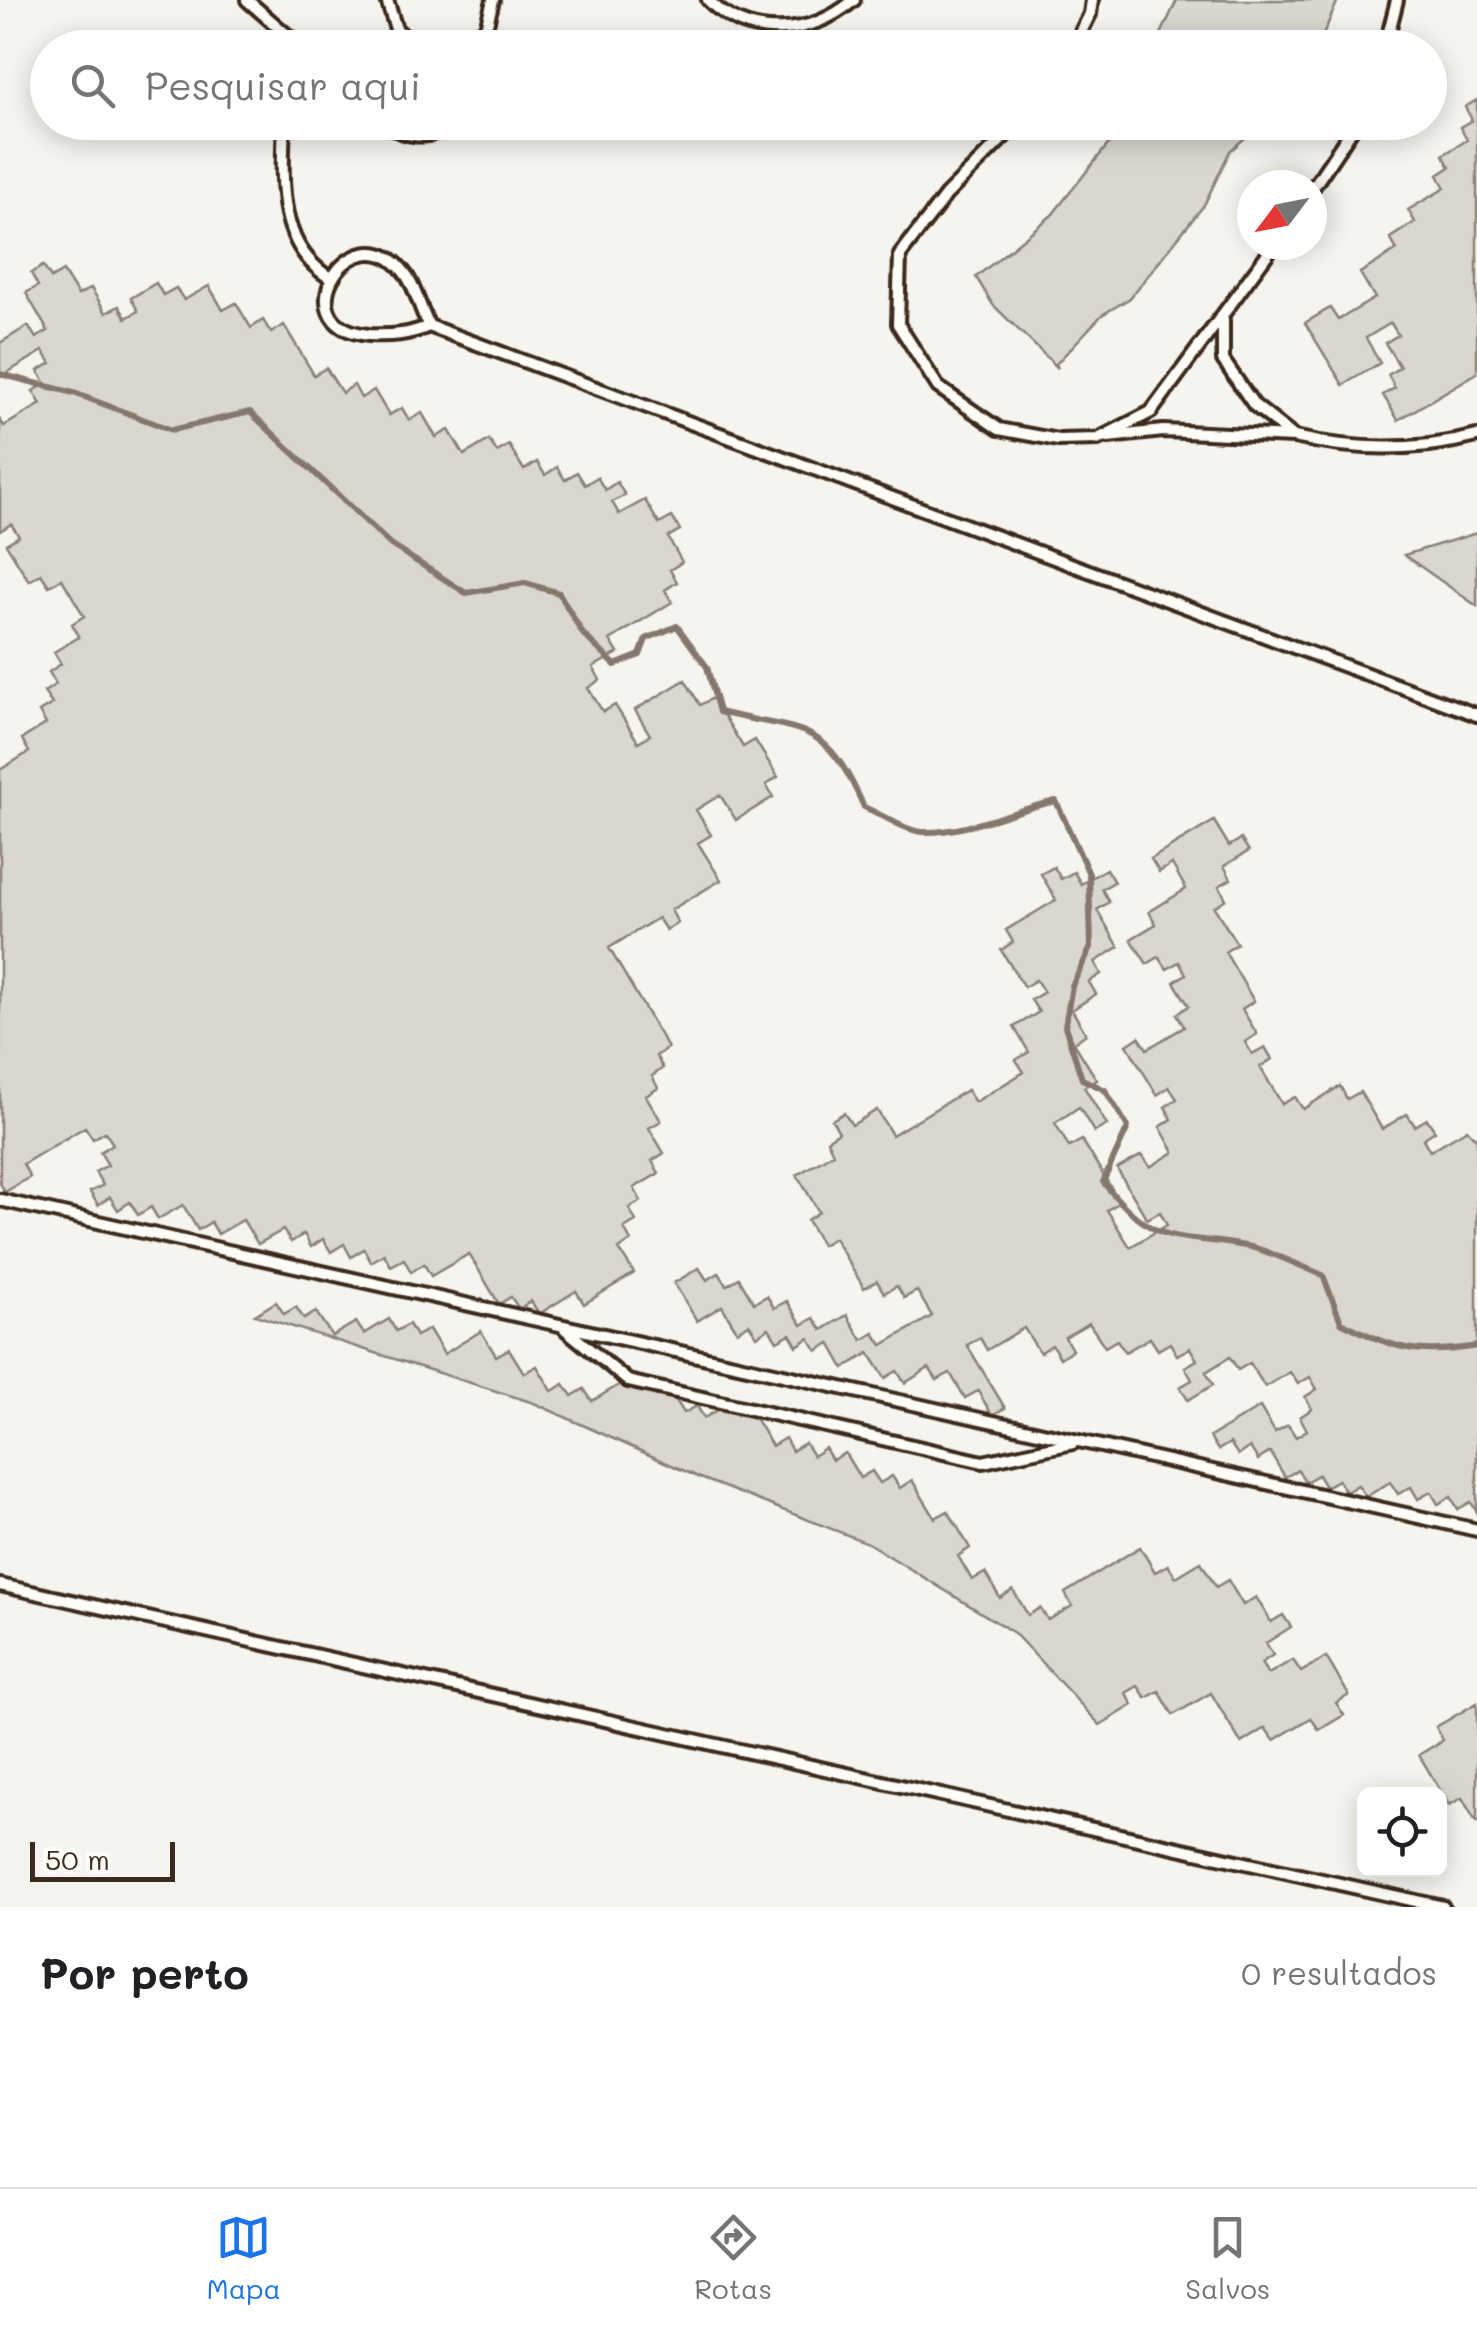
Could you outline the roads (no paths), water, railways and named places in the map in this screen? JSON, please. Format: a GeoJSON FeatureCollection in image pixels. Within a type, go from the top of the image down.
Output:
{"type":"FeatureCollection","features":[{"type":"Feature","properties":{"kind":"lane"},"geometry":{"type":"LineString","coordinates":[[247,0],[278,30]]}},
{"type":"Feature","properties":{"kind":"lane"},"geometry":{"type":"LineString","coordinates":[[387,0],[397,30]]}},
{"type":"Feature","properties":{"kind":"lane"},"geometry":{"type":"LineString","coordinates":[[484,30],[493,0]]}},
{"type":"Feature","properties":{"kind":"lane"},"geometry":{"type":"LineString","coordinates":[[707,1],[746,26],[788,30],[830,20],[854,0]]}},
{"type":"Feature","properties":{"kind":"lane"},"geometry":{"type":"LineString","coordinates":[[1082,30],[1092,0]]}},
{"type":"Feature","properties":{"kind":"lane"},"geometry":{"type":"LineString","coordinates":[[1390,30],[1398,0]]}},
{"type":"Feature","properties":{"kind":"lane"},"geometry":{"type":"LineString","coordinates":[[283,140],[282,182],[292,239],[310,265],[330,278]]}},
{"type":"Feature","properties":{"kind":"lane"},"geometry":{"type":"LineString","coordinates":[[1001,140],[946,195],[900,255],[898,324],[938,387],[999,429],[1058,440],[1163,431],[1294,437],[1379,449],[1442,445],[1477,436]]}},
{"type":"Feature","properties":{"kind":"lane"},"geometry":{"type":"LineString","coordinates":[[1324,170],[1344,140]]}},
{"type":"Feature","properties":{"kind":"lane"},"geometry":{"type":"LineString","coordinates":[[428,326],[408,277],[388,259],[364,253],[344,262],[330,278],[325,294],[332,317],[348,332],[392,336],[428,326],[1477,714]]}},
{"type":"Feature","properties":{"kind":"lane"},"geometry":{"type":"LineString","coordinates":[[1098,439],[1151,412],[1264,260]]}},
{"type":"Feature","properties":{"kind":"lane"},"geometry":{"type":"LineString","coordinates":[[1223,320],[1224,360],[1254,405],[1294,437]]}},
{"type":"Feature","properties":{"kind":"lane"},"geometry":{"type":"LineString","coordinates":[[0,1200],[1477,1530]]}},
{"type":"Feature","properties":{"kind":"lane"},"geometry":{"type":"LineString","coordinates":[[560,1325],[628,1381],[983,1462],[1080,1441]]}},
{"type":"Feature","properties":{"kind":"lane"},"geometry":{"type":"LineString","coordinates":[[0,1586],[1444,1907]]}},
{"type":"Feature","properties":{"kind":"waterway"},"geometry":{"type":"LineString","coordinates":[[0,374],[74,393],[172,430],[250,412],[391,545],[466,593],[525,583],[559,593],[583,634],[615,665],[640,655],[646,639],[677,626],[707,667],[719,712],[792,728],[823,743],[850,778],[864,807],[909,829],[957,829],[1056,801],[1089,874],[1091,947],[1072,986],[1065,1026],[1082,1079],[1105,1090],[1128,1127],[1103,1182],[1122,1204],[1154,1229],[1186,1238],[1251,1247],[1323,1275],[1341,1322],[1376,1339],[1422,1350],[1477,1346]]}}]}
